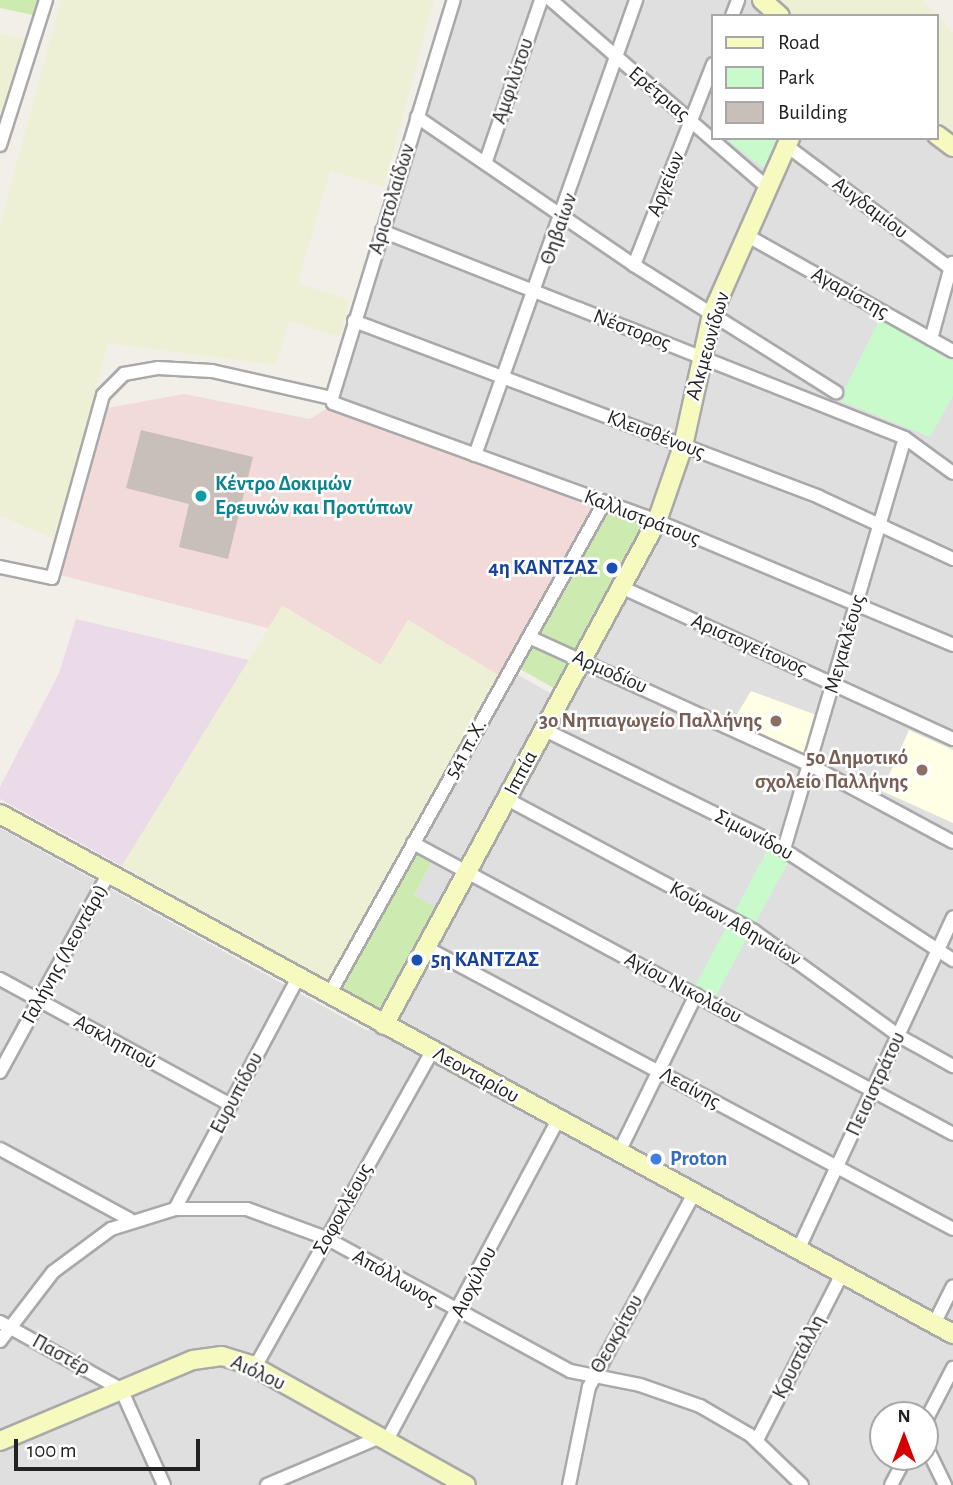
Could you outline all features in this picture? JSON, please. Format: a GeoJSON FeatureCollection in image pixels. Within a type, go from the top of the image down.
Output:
{"type":"FeatureCollection","features":[{"type":"Feature","properties":{"kind":"street"},"geometry":{"type":"LineString","coordinates":[[0,145],[46,0]]}},
{"type":"Feature","properties":{"kind":"street","name":"Αριστολαίδων"},"geometry":{"type":"LineString","coordinates":[[332,398],[454,0]]}},
{"type":"Feature","properties":{"kind":"street","name":"Αμφιλύτου"},"geometry":{"type":"LineString","coordinates":[[486,161],[541,0]]}},
{"type":"Feature","properties":{"kind":"street","name":"Ερέτριας"},"geometry":{"type":"LineString","coordinates":[[551,0],[712,139]]}},
{"type":"Feature","properties":{"kind":"street","name":"Θηβαίων"},"geometry":{"type":"LineString","coordinates":[[475,455],[537,293],[636,0]]}},
{"type":"Feature","properties":{"kind":"street"},"geometry":{"type":"LineString","coordinates":[[762,0],[777,14]]}},
{"type":"Feature","properties":{"kind":"street","name":"Αργείων"},"geometry":{"type":"LineString","coordinates":[[634,265],[712,67]]}},
{"type":"Feature","properties":{"kind":"street"},"geometry":{"type":"LineString","coordinates":[[417,117],[486,161],[562,217],[634,265],[836,392]]}},
{"type":"Feature","properties":{"kind":"street","name":"Ερέτριας"},"geometry":{"type":"LineString","coordinates":[[713,140],[767,187]]}},
{"type":"Feature","properties":{"kind":"street","name":"Αλκμεωνίδων"},"geometry":{"type":"LineString","coordinates":[[657,521],[682,446],[712,314],[788,142]]}},
{"type":"Feature","properties":{"kind":"street","name":"Αυγδαμίου"},"geometry":{"type":"LineString","coordinates":[[788,142],[952,265]]}},
{"type":"Feature","properties":{"kind":"street","name":"Νέστορος"},"geometry":{"type":"LineString","coordinates":[[382,231],[905,438],[953,473]]}},
{"type":"Feature","properties":{"kind":"street","name":"Αγαρίστης"},"geometry":{"type":"LineString","coordinates":[[746,235],[953,351]]}},
{"type":"Feature","properties":{"kind":"street"},"geometry":{"type":"LineString","coordinates":[[931,339],[952,265]]}},
{"type":"Feature","properties":{"kind":"street","name":"Κλεισθένους"},"geometry":{"type":"LineString","coordinates":[[354,321],[880,522],[953,559]]}},
{"type":"Feature","properties":{"kind":"street","name":"Καλλιστράτους"},"geometry":{"type":"LineString","coordinates":[[0,566],[52,578],[103,394],[124,374],[158,368],[212,370],[332,398],[333,403],[657,521],[953,645]]}},
{"type":"Feature","properties":{"kind":"street","name":"Μεγακλέους"},"geometry":{"type":"LineString","coordinates":[[784,849],[905,438]]}},
{"type":"Feature","properties":{"kind":"street","name":"541 π.Χ."},"geometry":{"type":"LineString","coordinates":[[329,995],[604,503]]}},
{"type":"Feature","properties":{"kind":"street","name":"Ιππία"},"geometry":{"type":"LineString","coordinates":[[384,1025],[657,521]]}},
{"type":"Feature","properties":{"kind":"street","name":"Αριστογείτονος"},"geometry":{"type":"LineString","coordinates":[[621,587],[953,739]]}},
{"type":"Feature","properties":{"kind":"street","name":"Αρμοδίου"},"geometry":{"type":"LineString","coordinates":[[529,637],[583,659],[810,765],[953,842]]}},
{"type":"Feature","properties":{"kind":"street","name":"Σιμωνίδου"},"geometry":{"type":"LineString","coordinates":[[545,730],[784,849],[953,960]]}},
{"type":"Feature","properties":{"kind":"street","name":"Κούρων Αθηναίων"},"geometry":{"type":"LineString","coordinates":[[508,799],[754,931],[899,1036],[953,1066]]}},
{"type":"Feature","properties":{"kind":"street","name":"Λεονταρίου"},"geometry":{"type":"LineString","coordinates":[[0,814],[953,1334]]}},
{"type":"Feature","properties":{"kind":"street","name":"Αγίου Νικολάου"},"geometry":{"type":"LineString","coordinates":[[413,843],[953,1134]]}},
{"type":"Feature","properties":{"kind":"street","name":"Γαλήνης (Λεοντάρι)"},"geometry":{"type":"LineString","coordinates":[[0,1072],[109,873]]}},
{"type":"Feature","properties":{"kind":"street","name":"Πεισιστράτου"},"geometry":{"type":"LineString","coordinates":[[798,1250],[940,951],[953,917]]}},
{"type":"Feature","properties":{"kind":"street","name":"Λεαίνης"},"geometry":{"type":"LineString","coordinates":[[427,948],[953,1229]]}},
{"type":"Feature","properties":{"kind":"street","name":"Ευρυπίδου"},"geometry":{"type":"LineString","coordinates":[[175,1209],[298,978]]}},
{"type":"Feature","properties":{"kind":"street","name":"Ασκληπιού"},"geometry":{"type":"LineString","coordinates":[[0,979],[231,1105]]}},
{"type":"Feature","properties":{"kind":"street"},"geometry":{"type":"LineString","coordinates":[[619,1152],[696,995]]}},
{"type":"Feature","properties":{"kind":"street","name":"Σοφοκλέους"},"geometry":{"type":"LineString","coordinates":[[255,1367],[432,1051]]}},
{"type":"Feature","properties":{"kind":"street","name":"Αιοχύλου"},"geometry":{"type":"LineString","coordinates":[[382,1440],[458,1313],[558,1120]]}},
{"type":"Feature","properties":{"kind":"street"},"geometry":{"type":"LineString","coordinates":[[0,1149],[129,1219]]}},
{"type":"Feature","properties":{"kind":"street","name":"Θεοκρίτου"},"geometry":{"type":"LineString","coordinates":[[569,1485],[594,1377],[694,1194]]}},
{"type":"Feature","properties":{"kind":"street","name":"Απόλλωνος"},"geometry":{"type":"LineString","coordinates":[[0,1341],[4,1324],[70,1256],[129,1219],[175,1209],[247,1209],[326,1238],[458,1313],[563,1368],[684,1398],[757,1440],[802,1485]]}},
{"type":"Feature","properties":{"kind":"street","name":"Κρυστάλλη"},"geometry":{"type":"LineString","coordinates":[[757,1440],[842,1274]]}},
{"type":"Feature","properties":{"kind":"street"},"geometry":{"type":"LineString","coordinates":[[934,1324],[953,1286]]}},
{"type":"Feature","properties":{"kind":"street","name":"Παστέρ"},"geometry":{"type":"LineString","coordinates":[[4,1324],[121,1389]]}},
{"type":"Feature","properties":{"kind":"street","name":"Αιόλου"},"geometry":{"type":"LineString","coordinates":[[0,1440],[202,1357],[231,1358],[255,1367],[466,1485]]}},
{"type":"Feature","properties":{"kind":"street"},"geometry":{"type":"LineString","coordinates":[[936,1401],[953,1368]]}},
{"type":"Feature","properties":{"kind":"street"},"geometry":{"type":"LineString","coordinates":[[121,1389],[164,1485]]}},
{"type":"Feature","properties":{"kind":"street"},"geometry":{"type":"LineString","coordinates":[[267,1485],[382,1440]]}},
{"type":"Feature","properties":{"kind":"shaded area"},"geometry":{"type":"Polygon","coordinates":[[[61,0],[434,0],[384,187],[330,171],[298,283],[350,300],[339,337],[289,321],[276,365],[108,343],[57,540],[0,516],[0,225],[61,0]]]}},
{"type":"Feature","properties":{"kind":"shaded area"},"geometry":{"type":"Polygon","coordinates":[[[457,0],[767,0],[783,14],[712,14],[712,140],[939,139],[953,145],[953,1485],[0,1485],[0,828],[368,1031],[436,908],[414,895],[434,858],[405,842],[498,675],[511,671],[568,703],[665,521],[332,399],[457,0]]]}},
{"type":"Feature","properties":{"kind":"shaded area"},"geometry":{"type":"Polygon","coordinates":[[[767,0],[923,0],[936,14],[783,14],[767,0]]]}},
{"type":"Feature","properties":{"kind":"shaded area"},"geometry":{"type":"Polygon","coordinates":[[[939,18],[953,33],[953,145],[939,134],[939,18]]]}},
{"type":"Feature","properties":{"kind":"shaded area"},"geometry":{"type":"Polygon","coordinates":[[[0,33],[24,39],[0,124],[0,33]]]}},
{"type":"Feature","properties":{"kind":"shaded area"},"geometry":{"type":"Polygon","coordinates":[[[184,394],[310,419],[331,406],[597,503],[498,675],[408,620],[381,665],[283,606],[268,628],[48,572],[91,411],[184,394]]]}},
{"type":"Feature","properties":{"kind":"shaded area"},"geometry":{"type":"Polygon","coordinates":[[[282,606],[381,665],[408,620],[498,675],[328,981],[122,866],[282,606]]]}},
{"type":"Feature","properties":{"kind":"shaded area"},"geometry":{"type":"Polygon","coordinates":[[[76,619],[249,660],[122,866],[0,799],[0,787],[59,673],[76,619]]]}},
{"type":"Feature","properties":{"kind":"shaded area","name":"3ο Νηπιαγωγείο Παλλήνης"},"geometry":{"type":"Polygon","coordinates":[[[751,691],[819,716],[808,760],[730,726],[751,691]]]}},
{"type":"Feature","properties":{"kind":"shaded area","name":"5o Δημοτικό σχολείο Παλλήνης"},"geometry":{"type":"Polygon","coordinates":[[[909,730],[953,750],[953,823],[882,791],[909,730]]]}},
{"type":"Feature","properties":{"kind":"green space"},"geometry":{"type":"Polygon","coordinates":[[[0,0],[39,0],[33,15],[0,8],[0,0]]]}},
{"type":"Feature","properties":{"kind":"green space"},"geometry":{"type":"Polygon","coordinates":[[[728,140],[782,140],[769,172],[728,140]]]}},
{"type":"Feature","properties":{"kind":"green space"},"geometry":{"type":"Polygon","coordinates":[[[880,319],[953,361],[953,396],[930,437],[839,400],[880,319]]]}},
{"type":"Feature","properties":{"kind":"green space"},"geometry":{"type":"Polygon","coordinates":[[[606,512],[647,525],[559,691],[520,669],[606,512]]]}},
{"type":"Feature","properties":{"kind":"green space"},"geometry":{"type":"Polygon","coordinates":[[[405,842],[434,858],[414,895],[437,908],[378,1012],[331,982],[405,842]]]}},
{"type":"Feature","properties":{"kind":"green space"},"geometry":{"type":"Polygon","coordinates":[[[769,847],[790,859],[715,997],[695,986],[769,847]]]}},
{"type":"Feature","properties":{"kind":"building","name":"Κέντρο Δοκιμών Ερευνών και Προτύπων"},"geometry":{"type":"Polygon","coordinates":[[[141,430],[253,457],[228,559],[179,547],[189,504],[126,488],[141,430]]]}},
{"type":"Feature","properties":{"kind":"place","name":"Κέντρο Δοκιμών Ερευνών και Προτύπων"},"geometry":{"type":"Point","coordinates":[201,496]}},
{"type":"Feature","properties":{"kind":"place","name":"4η ΚΑΝΤΖΑΣ"},"geometry":{"type":"Point","coordinates":[612,568]}},
{"type":"Feature","properties":{"kind":"place","name":"3ο Νηπιαγωγείο Παλλήνης"},"geometry":{"type":"Point","coordinates":[776,721]}},
{"type":"Feature","properties":{"kind":"place","name":"5o Δημοτικό σχολείο Παλλήνης"},"geometry":{"type":"Point","coordinates":[922,770]}},
{"type":"Feature","properties":{"kind":"place","name":"5η ΚΑΝΤΖΑΣ"},"geometry":{"type":"Point","coordinates":[417,960]}},
{"type":"Feature","properties":{"kind":"place","name":"Proton"},"geometry":{"type":"Point","coordinates":[656,1159]}}]}
